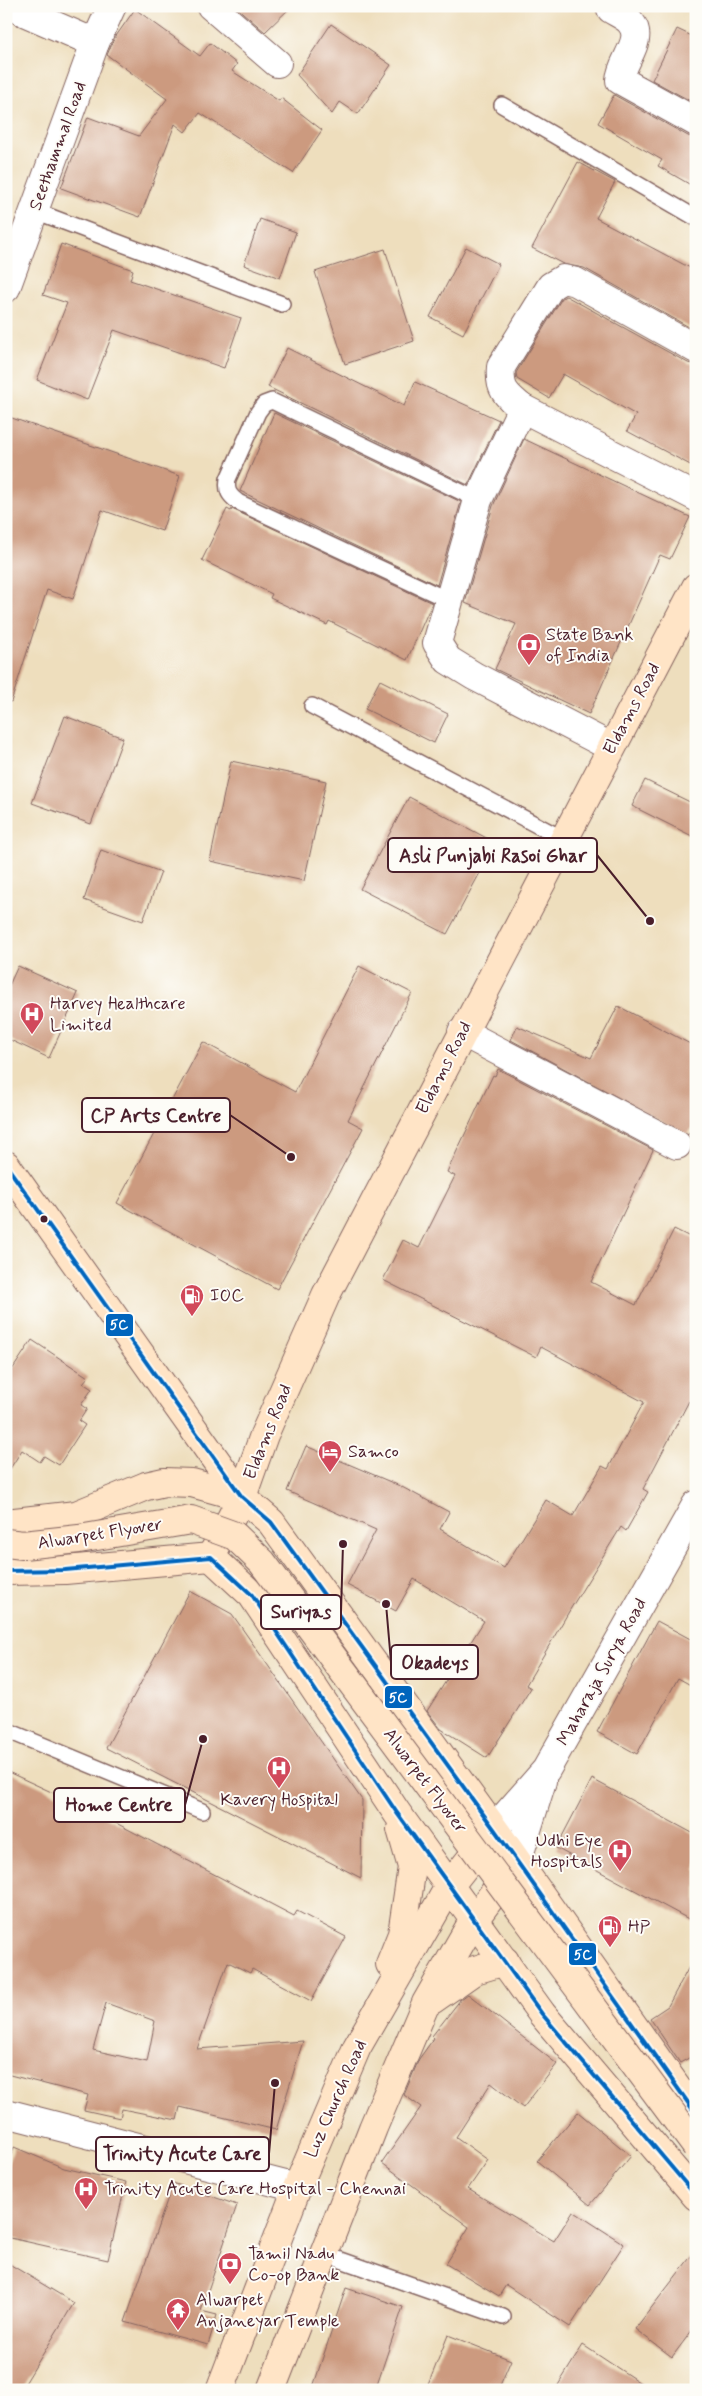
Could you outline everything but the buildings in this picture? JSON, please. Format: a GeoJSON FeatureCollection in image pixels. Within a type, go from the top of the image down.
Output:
{"type":"FeatureCollection","features":[{"type":"Feature","properties":{"kind":"main road","name":"Eldams Road"},"geometry":{"type":"LineString","coordinates":[[211,1557],[242,1496],[264,1435],[326,1295],[696,587]]}},
{"type":"Feature","properties":{"kind":"main road"},"geometry":{"type":"LineString","coordinates":[[6,1165],[242,1496],[271,1522],[518,1862],[696,2114]]}},
{"type":"Feature","properties":{"kind":"main road"},"geometry":{"type":"LineString","coordinates":[[6,1523],[12,1524],[76,1515],[146,1486],[164,1482],[192,1483],[242,1496]]}},
{"type":"Feature","properties":{"kind":"main road","name":"Alwarpet Flyover"},"geometry":{"type":"LineString","coordinates":[[6,1543],[23,1545],[79,1539],[191,1520],[235,1536],[262,1562],[696,2146]]}},
{"type":"Feature","properties":{"kind":"main road"},"geometry":{"type":"LineString","coordinates":[[6,1571],[65,1570],[211,1557],[252,1595],[396,1813],[542,2014],[696,2196]]}},
{"type":"Feature","properties":{"kind":"main road"},"geometry":{"type":"LineString","coordinates":[[357,2047],[402,1934],[412,1866],[396,1813]]}},
{"type":"Feature","properties":{"kind":"main road","name":"Luz Church Road"},"geometry":{"type":"LineString","coordinates":[[220,2390],[297,2188],[357,2047],[450,1885],[494,1829]]}},
{"type":"Feature","properties":{"kind":"main road"},"geometry":{"type":"LineString","coordinates":[[271,2390],[373,2128],[426,2004],[473,1921],[518,1862]]}},
{"type":"Feature","properties":{"kind":"main road"},"geometry":{"type":"LineString","coordinates":[[426,2004],[475,1970],[504,1961]]}},
{"type":"Feature","properties":{"kind":"street"},"geometry":{"type":"LineString","coordinates":[[10,6],[95,43]]}},
{"type":"Feature","properties":{"kind":"street","name":"Seethammal Road"},"geometry":{"type":"LineString","coordinates":[[6,288],[95,43],[112,6]]}},
{"type":"Feature","properties":{"kind":"street"},"geometry":{"type":"LineString","coordinates":[[211,6],[277,63]]}},
{"type":"Feature","properties":{"kind":"street"},"geometry":{"type":"LineString","coordinates":[[611,8],[631,22],[635,31],[635,42],[624,64],[620,80],[696,122]]}},
{"type":"Feature","properties":{"kind":"street"},"geometry":{"type":"LineString","coordinates":[[696,349],[576,282],[563,279],[551,286],[501,366],[499,381],[506,395],[522,408],[696,497]]}},
{"type":"Feature","properties":{"kind":"street"},"geometry":{"type":"LineString","coordinates":[[522,408],[478,500],[437,643],[448,660],[474,676],[611,747]]}},
{"type":"Feature","properties":{"kind":"street"},"geometry":{"type":"LineString","coordinates":[[462,1032],[677,1145]]}},
{"type":"Feature","properties":{"kind":"street","name":"Maharaja Surya Road"},"geometry":{"type":"LineString","coordinates":[[494,1829],[546,1770],[696,1505]]}},
{"type":"Feature","properties":{"kind":"street"},"geometry":{"type":"LineString","coordinates":[[518,1862],[546,1770]]}},
{"type":"Feature","properties":{"kind":"street"},"geometry":{"type":"LineString","coordinates":[[7,2116],[297,2188]]}},
{"type":"Feature","properties":{"kind":"lane"},"geometry":{"type":"LineString","coordinates":[[502,105],[696,218]]}},
{"type":"Feature","properties":{"kind":"lane"},"geometry":{"type":"LineString","coordinates":[[35,211],[282,304]]}},
{"type":"Feature","properties":{"kind":"lane"},"geometry":{"type":"LineString","coordinates":[[448,600],[238,502],[229,495],[226,488],[228,479],[258,412],[264,404],[272,401],[478,500]]}},
{"type":"Feature","properties":{"kind":"lane"},"geometry":{"type":"LineString","coordinates":[[312,706],[563,839]]}},
{"type":"Feature","properties":{"kind":"lane"},"geometry":{"type":"LineString","coordinates":[[6,1730],[202,1811]]}},
{"type":"Feature","properties":{"kind":"lane"},"geometry":{"type":"LineString","coordinates":[[324,2254],[502,2317]]}},
{"type":"Feature","properties":{"kind":"transit line","name":"5C"},"geometry":{"type":"LineString","coordinates":[[6,1165],[242,1497],[271,1522],[494,1829],[696,2114]]}},
{"type":"Feature","properties":{"kind":"transit line","name":"5C"},"geometry":{"type":"LineString","coordinates":[[6,1571],[65,1570],[211,1557],[252,1595],[397,1813],[542,2014],[696,2196]]}},
{"type":"Feature","properties":{"kind":"place","name":"State Bank of India"},"geometry":{"type":"Point","coordinates":[529,666]}},
{"type":"Feature","properties":{"kind":"place","name":"Asli Punjabi Rasoi Ghar"},"geometry":{"type":"Point","coordinates":[650,921]}},
{"type":"Feature","properties":{"kind":"place","name":"Harvey Healthcare Limited"},"geometry":{"type":"Point","coordinates":[32,1035]}},
{"type":"Feature","properties":{"kind":"place","name":"CP Arts Centre"},"geometry":{"type":"Point","coordinates":[291,1157]}},
{"type":"Feature","properties":{"kind":"place","name":"IOC"},"geometry":{"type":"Point","coordinates":[192,1317]}},
{"type":"Feature","properties":{"kind":"place","name":"Samco"},"geometry":{"type":"Point","coordinates":[330,1473]}},
{"type":"Feature","properties":{"kind":"place","name":"Suriyas"},"geometry":{"type":"Point","coordinates":[343,1544]}},
{"type":"Feature","properties":{"kind":"place","name":"Okadeys"},"geometry":{"type":"Point","coordinates":[386,1604]}},
{"type":"Feature","properties":{"kind":"place","name":"Home Centre"},"geometry":{"type":"Point","coordinates":[203,1739]}},
{"type":"Feature","properties":{"kind":"place","name":"Kavery Hospital"},"geometry":{"type":"Point","coordinates":[279,1789]}},
{"type":"Feature","properties":{"kind":"place","name":"Udhi Eye Hospitals"},"geometry":{"type":"Point","coordinates":[620,1872]}},
{"type":"Feature","properties":{"kind":"place","name":"HP"},"geometry":{"type":"Point","coordinates":[610,1948]}},
{"type":"Feature","properties":{"kind":"place","name":"Trinity Acute Care"},"geometry":{"type":"Point","coordinates":[275,2083]}},
{"type":"Feature","properties":{"kind":"place","name":"Trinity Acute Care Hospital - Chennai"},"geometry":{"type":"Point","coordinates":[86,2210]}},
{"type":"Feature","properties":{"kind":"place","name":"Tamil Nadu Co-op Bank"},"geometry":{"type":"Point","coordinates":[230,2285]}},
{"type":"Feature","properties":{"kind":"place","name":"Alwarpet Anjaneyar Temple"},"geometry":{"type":"Point","coordinates":[178,2331]}}]}
